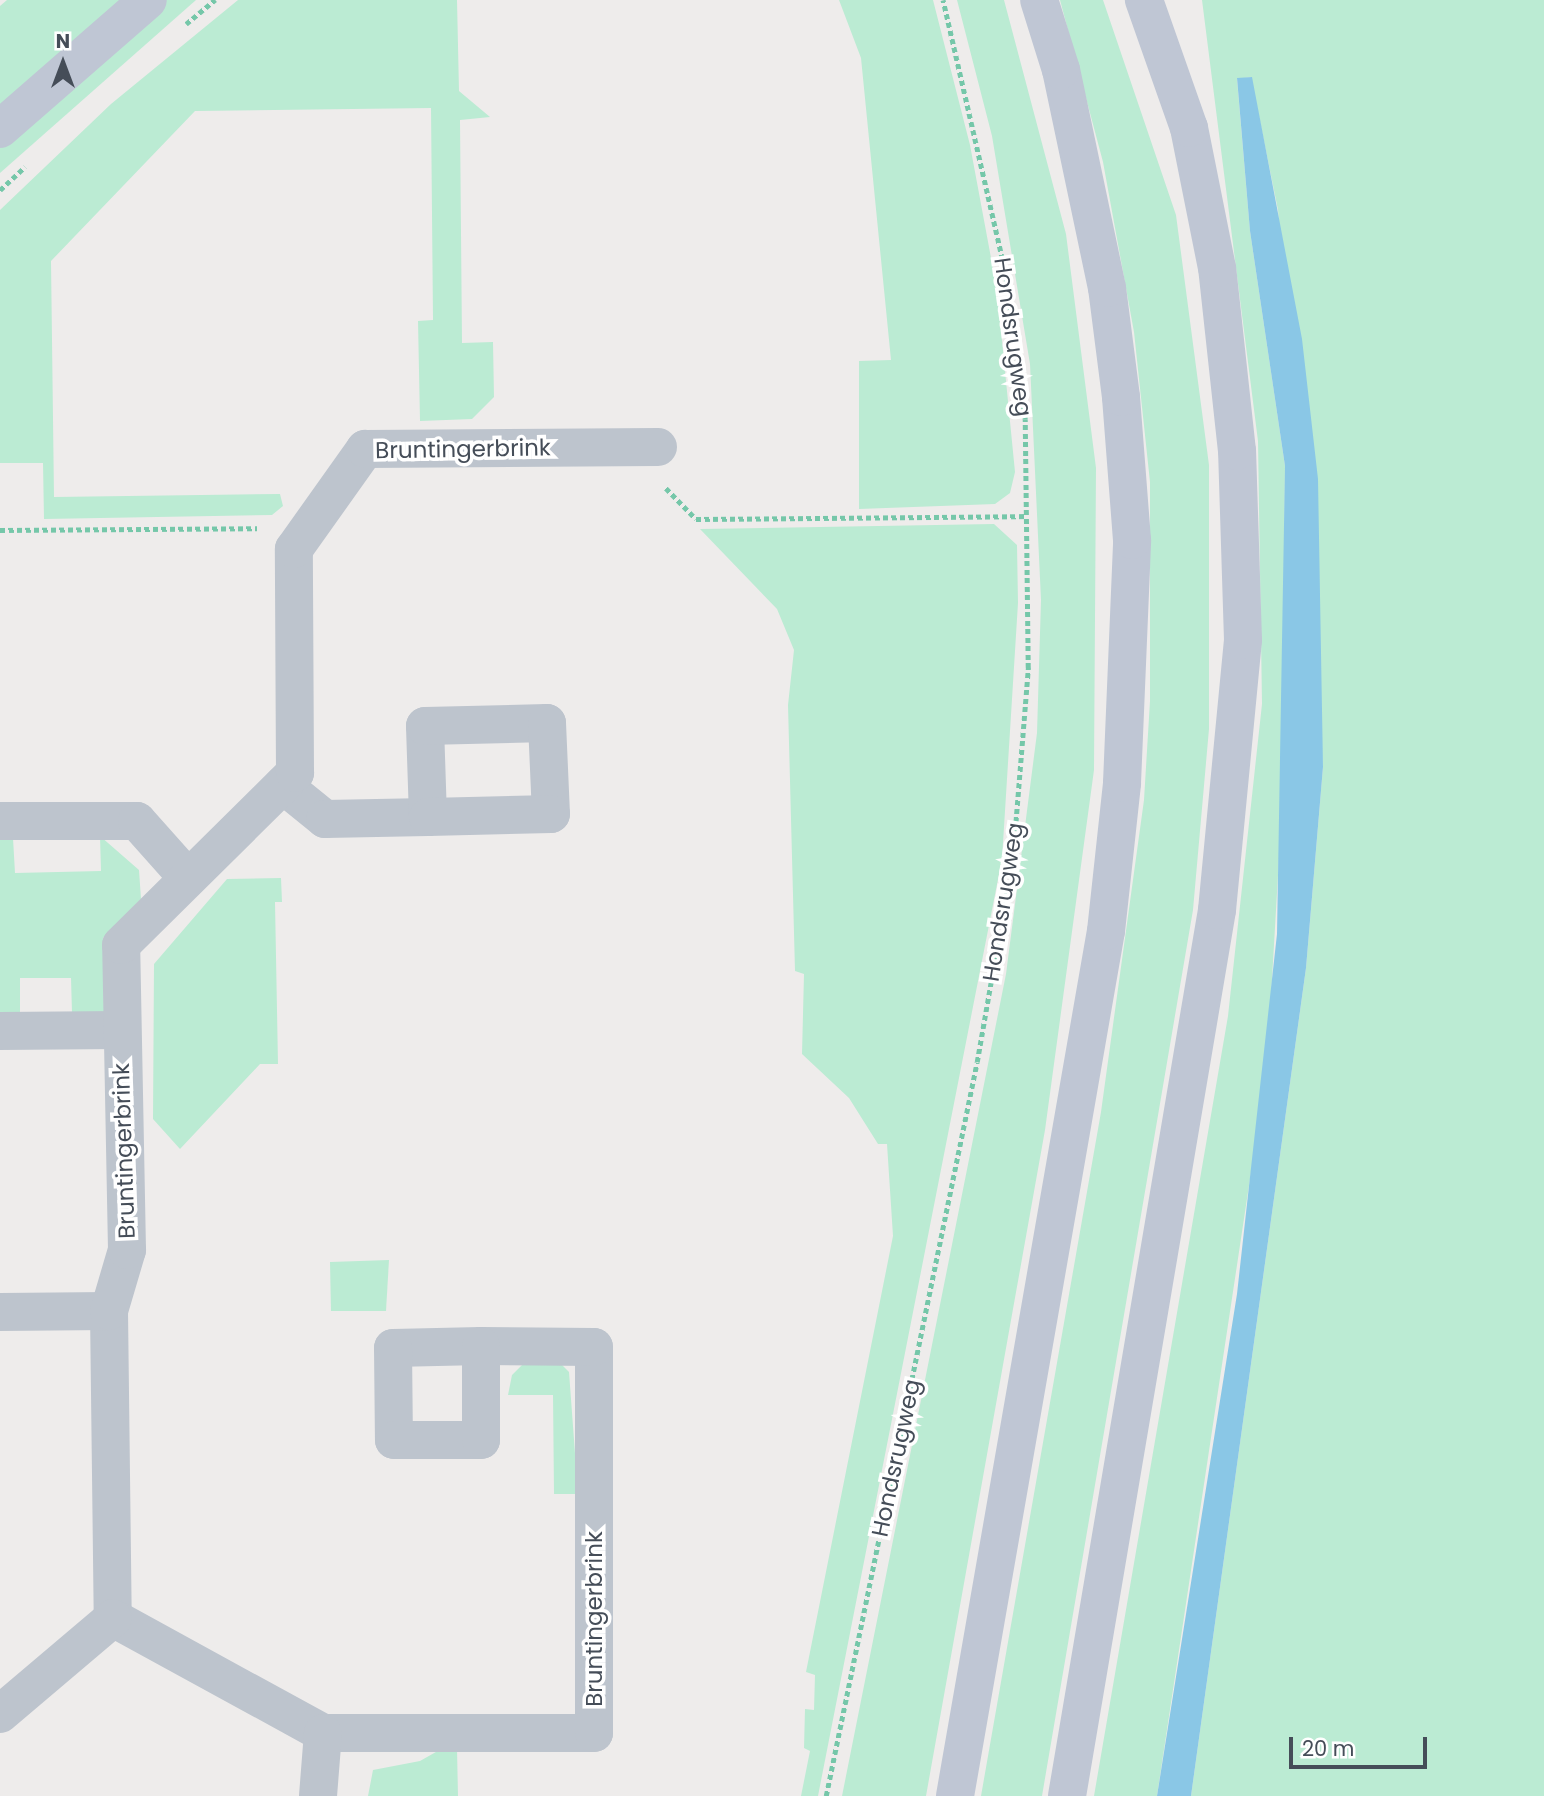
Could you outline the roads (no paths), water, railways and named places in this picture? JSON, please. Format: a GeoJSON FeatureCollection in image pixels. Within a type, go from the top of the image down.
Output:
{"type":"FeatureCollection","features":[{"type":"Feature","properties":{"kind":"main road"},"geometry":{"type":"LineString","coordinates":[[0,129],[148,0]]}},
{"type":"Feature","properties":{"kind":"main road"},"geometry":{"type":"LineString","coordinates":[[955,1796],[1106,930],[1122,783],[1132,540],[1121,397],[1101,260],[1061,71],[1039,0]]}},
{"type":"Feature","properties":{"kind":"main road"},"geometry":{"type":"LineString","coordinates":[[1067,1796],[1217,910],[1243,640],[1237,451],[1217,268],[1189,128],[1144,0]]}},
{"type":"Feature","properties":{"kind":"street","name":"Bruntingerbrink"},"geometry":{"type":"LineString","coordinates":[[481,1346],[594,1347],[594,1733],[323,1732],[113,1618],[109,1311],[127,1250],[120,1030],[121,945],[186,876],[295,773],[294,549],[307,527],[365,449],[642,447]]}},
{"type":"Feature","properties":{"kind":"street"},"geometry":{"type":"LineString","coordinates":[[283,785],[326,819],[428,817]]}},
{"type":"Feature","properties":{"kind":"street"},"geometry":{"type":"LineString","coordinates":[[0,821],[137,821],[186,876]]}},
{"type":"Feature","properties":{"kind":"street","name":"Bruntingerbrink"},"geometry":{"type":"LineString","coordinates":[[0,1031],[120,1030]]}},
{"type":"Feature","properties":{"kind":"street"},"geometry":{"type":"LineString","coordinates":[[0,1312],[109,1311]]}},
{"type":"Feature","properties":{"kind":"street"},"geometry":{"type":"LineString","coordinates":[[0,1714],[113,1618]]}},
{"type":"Feature","properties":{"kind":"street"},"geometry":{"type":"LineString","coordinates":[[318,1796],[323,1732]]}},
{"type":"Feature","properties":{"kind":"water"},"geometry":{"type":"Polygon","coordinates":[[[1252,77],[1302,339],[1318,479],[1323,767],[1306,968],[1191,1796],[1157,1796],[1237,1294],[1277,934],[1285,466],[1250,231],[1237,78],[1252,77]]]}}]}
